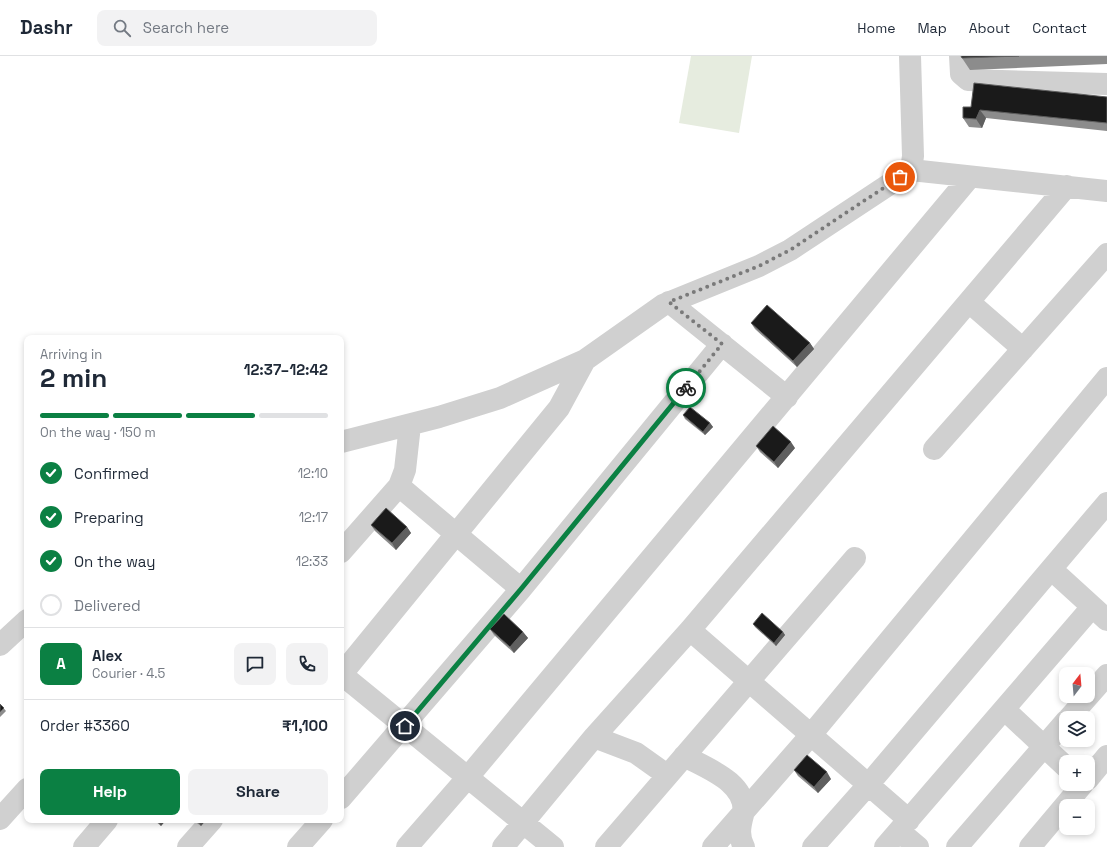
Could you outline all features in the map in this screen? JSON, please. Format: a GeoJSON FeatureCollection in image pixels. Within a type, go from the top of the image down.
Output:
{"type":"FeatureCollection","features":[{"type":"Feature","properties":{"kind":"street"},"geometry":{"type":"LineString","coordinates":[[910,56],[913,156],[911,170]]}},
{"type":"Feature","properties":{"kind":"street"},"geometry":{"type":"LineString","coordinates":[[960,56],[961,74],[968,80],[1107,84]]}},
{"type":"Feature","properties":{"kind":"street"},"geometry":{"type":"LineString","coordinates":[[344,441],[410,425],[500,398],[585,360],[669,302],[759,266],[790,250],[911,170],[1107,191]]}},
{"type":"Feature","properties":{"kind":"street"},"geometry":{"type":"LineString","coordinates":[[407,847],[468,777],[970,177]]}},
{"type":"Feature","properties":{"kind":"street"},"geometry":{"type":"LineString","coordinates":[[503,847],[594,737],[690,630],[1067,186]]}},
{"type":"Feature","properties":{"kind":"street"},"geometry":{"type":"LineString","coordinates":[[934,449],[1107,254]]}},
{"type":"Feature","properties":{"kind":"street"},"geometry":{"type":"LineString","coordinates":[[669,302],[787,397]]}},
{"type":"Feature","properties":{"kind":"street"},"geometry":{"type":"LineString","coordinates":[[969,302],[1023,349]]}},
{"type":"Feature","properties":{"kind":"street"},"geometry":{"type":"LineString","coordinates":[[344,795],[405,726],[521,589],[722,344]]}},
{"type":"Feature","properties":{"kind":"street"},"geometry":{"type":"LineString","coordinates":[[344,671],[559,408],[585,360]]}},
{"type":"Feature","properties":{"kind":"street"},"geometry":{"type":"LineString","coordinates":[[713,847],[810,736],[1107,378]]}},
{"type":"Feature","properties":{"kind":"street"},"geometry":{"type":"LineString","coordinates":[[344,549],[399,486],[405,470],[410,425]]}},
{"type":"Feature","properties":{"kind":"street"},"geometry":{"type":"LineString","coordinates":[[399,486],[521,589]]}},
{"type":"Feature","properties":{"kind":"street"},"geometry":{"type":"LineString","coordinates":[[813,847],[868,785],[1107,502]]}},
{"type":"Feature","properties":{"kind":"street"},"geometry":{"type":"LineString","coordinates":[[606,847],[855,558]]}},
{"type":"Feature","properties":{"kind":"street"},"geometry":{"type":"LineString","coordinates":[[885,847],[1004,709],[1100,613],[1051,569]]}},
{"type":"Feature","properties":{"kind":"street"},"geometry":{"type":"LineString","coordinates":[[0,645],[24,623]]}},
{"type":"Feature","properties":{"kind":"street"},"geometry":{"type":"LineString","coordinates":[[690,630],[868,785],[904,825],[918,847]]}},
{"type":"Feature","properties":{"kind":"street"},"geometry":{"type":"LineString","coordinates":[[1075,711],[1107,675]]}},
{"type":"Feature","properties":{"kind":"street"},"geometry":{"type":"LineString","coordinates":[[344,677],[553,847]]}},
{"type":"Feature","properties":{"kind":"street"},"geometry":{"type":"LineString","coordinates":[[1004,709],[1059,760]]}},
{"type":"Feature","properties":{"kind":"street"},"geometry":{"type":"LineString","coordinates":[[957,847],[1059,729]]}},
{"type":"Feature","properties":{"kind":"street"},"geometry":{"type":"LineString","coordinates":[[594,737],[636,753],[667,775]]}},
{"type":"Feature","properties":{"kind":"street"},"geometry":{"type":"LineString","coordinates":[[684,756],[734,785],[742,798],[743,813],[739,826],[741,842],[744,847]]}},
{"type":"Feature","properties":{"kind":"street"},"geometry":{"type":"LineString","coordinates":[[1095,770],[1107,756]]}},
{"type":"Feature","properties":{"kind":"street"},"geometry":{"type":"LineString","coordinates":[[1030,847],[1077,791]]}},
{"type":"Feature","properties":{"kind":"street"},"geometry":{"type":"LineString","coordinates":[[0,819],[24,792]]}},
{"type":"Feature","properties":{"kind":"street"},"geometry":{"type":"LineString","coordinates":[[84,847],[104,823]]}},
{"type":"Feature","properties":{"kind":"street"},"geometry":{"type":"LineString","coordinates":[[188,847],[209,823]]}},
{"type":"Feature","properties":{"kind":"street"},"geometry":{"type":"LineString","coordinates":[[298,847],[319,823]]}},
{"type":"Feature","properties":{"kind":"shaded area"},"geometry":{"type":"Polygon","coordinates":[[[691,56],[752,56],[739,133],[679,123],[691,56]]]}},
{"type":"Feature","properties":{"kind":"building"},"geometry":{"type":"Polygon","coordinates":[[[961,56],[1019,56],[962,58],[961,56]]]}},
{"type":"Feature","properties":{"kind":"building"},"geometry":{"type":"Polygon","coordinates":[[[974,83],[1107,97],[1107,123],[980,110],[976,119],[963,118],[963,107],[971,107],[974,83]]]}},
{"type":"Feature","properties":{"kind":"building"},"geometry":{"type":"Polygon","coordinates":[[[767,305],[810,343],[793,361],[751,323],[767,305]]]}},
{"type":"Feature","properties":{"kind":"building"},"geometry":{"type":"Polygon","coordinates":[[[690,407],[710,423],[703,432],[683,415],[690,407]]]}},
{"type":"Feature","properties":{"kind":"building"},"geometry":{"type":"Polygon","coordinates":[[[773,426],[791,442],[774,462],[756,446],[773,426]]]}},
{"type":"Feature","properties":{"kind":"building"},"geometry":{"type":"Polygon","coordinates":[[[386,508],[407,527],[392,543],[371,525],[386,508]]]}},
{"type":"Feature","properties":{"kind":"building"},"geometry":{"type":"Polygon","coordinates":[[[762,613],[783,632],[774,643],[753,624],[762,613]]]}},
{"type":"Feature","properties":{"kind":"building"},"geometry":{"type":"Polygon","coordinates":[[[504,614],[523,632],[510,647],[490,629],[504,614]]]}},
{"type":"Feature","properties":{"kind":"building"},"geometry":{"type":"Polygon","coordinates":[[[0,704],[4,708],[0,712],[0,704]]]}},
{"type":"Feature","properties":{"kind":"building"},"geometry":{"type":"Polygon","coordinates":[[[807,755],[827,772],[814,787],[794,770],[807,755]]]}},
{"type":"Feature","properties":{"kind":"way so far"},"geometry":{"type":"LineString","coordinates":[[686,388],[722,344],[669,302],[759,266],[790,250],[900,177]]}},
{"type":"Feature","properties":{"kind":"route"},"geometry":{"type":"LineString","coordinates":[[405,726],[521,589],[686,388]]}}]}
